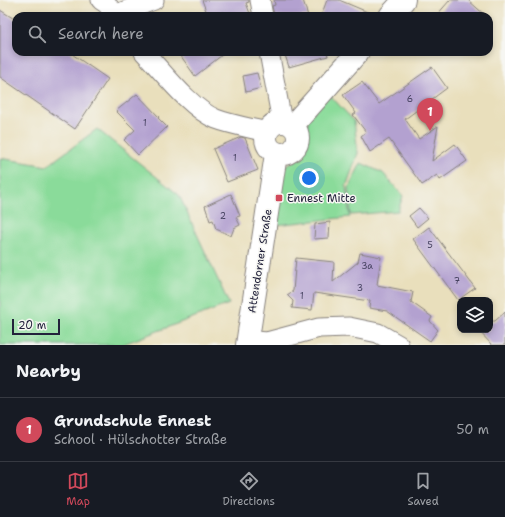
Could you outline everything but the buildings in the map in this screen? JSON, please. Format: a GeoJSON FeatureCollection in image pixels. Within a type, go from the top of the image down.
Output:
{"type":"FeatureCollection","features":[{"type":"Feature","properties":{"kind":"street"},"geometry":{"type":"LineString","coordinates":[[102,0],[107,4],[112,12]]}},
{"type":"Feature","properties":{"kind":"street"},"geometry":{"type":"LineString","coordinates":[[122,12],[154,0]]}},
{"type":"Feature","properties":{"kind":"street"},"geometry":{"type":"LineString","coordinates":[[260,0],[262,12]]}},
{"type":"Feature","properties":{"kind":"street"},"geometry":{"type":"LineString","coordinates":[[148,56],[189,100],[206,114],[216,119],[281,126],[299,135],[297,147],[288,154],[276,154],[269,149],[266,140],[281,126],[354,56]]}},
{"type":"Feature","properties":{"kind":"street"},"geometry":{"type":"LineString","coordinates":[[270,56],[281,126]]}},
{"type":"Feature","properties":{"kind":"street","name":"Attendorner Straße"},"geometry":{"type":"LineString","coordinates":[[247,343],[276,154]]}},
{"type":"Feature","properties":{"kind":"street"},"geometry":{"type":"LineString","coordinates":[[247,343],[267,342],[319,328],[349,327],[378,333],[399,345]]}},
{"type":"Feature","properties":{"kind":"green space"},"geometry":{"type":"Polygon","coordinates":[[[326,91],[354,121],[358,153],[346,187],[350,217],[275,225],[283,168],[299,158],[306,146],[308,121],[326,91]]]}},
{"type":"Feature","properties":{"kind":"green space"},"geometry":{"type":"Polygon","coordinates":[[[97,129],[179,195],[229,304],[121,345],[0,345],[0,158],[47,166],[97,129]]]}},
{"type":"Feature","properties":{"kind":"green space"},"geometry":{"type":"Polygon","coordinates":[[[361,163],[383,173],[403,196],[398,211],[351,215],[348,189],[361,163]]]}},
{"type":"Feature","properties":{"kind":"place","name":"Grundschule Ennest"},"geometry":{"type":"Point","coordinates":[430,131]}},
{"type":"Feature","properties":{"kind":"place","name":"Ennest Mitte"},"geometry":{"type":"Point","coordinates":[279,198]}}]}
